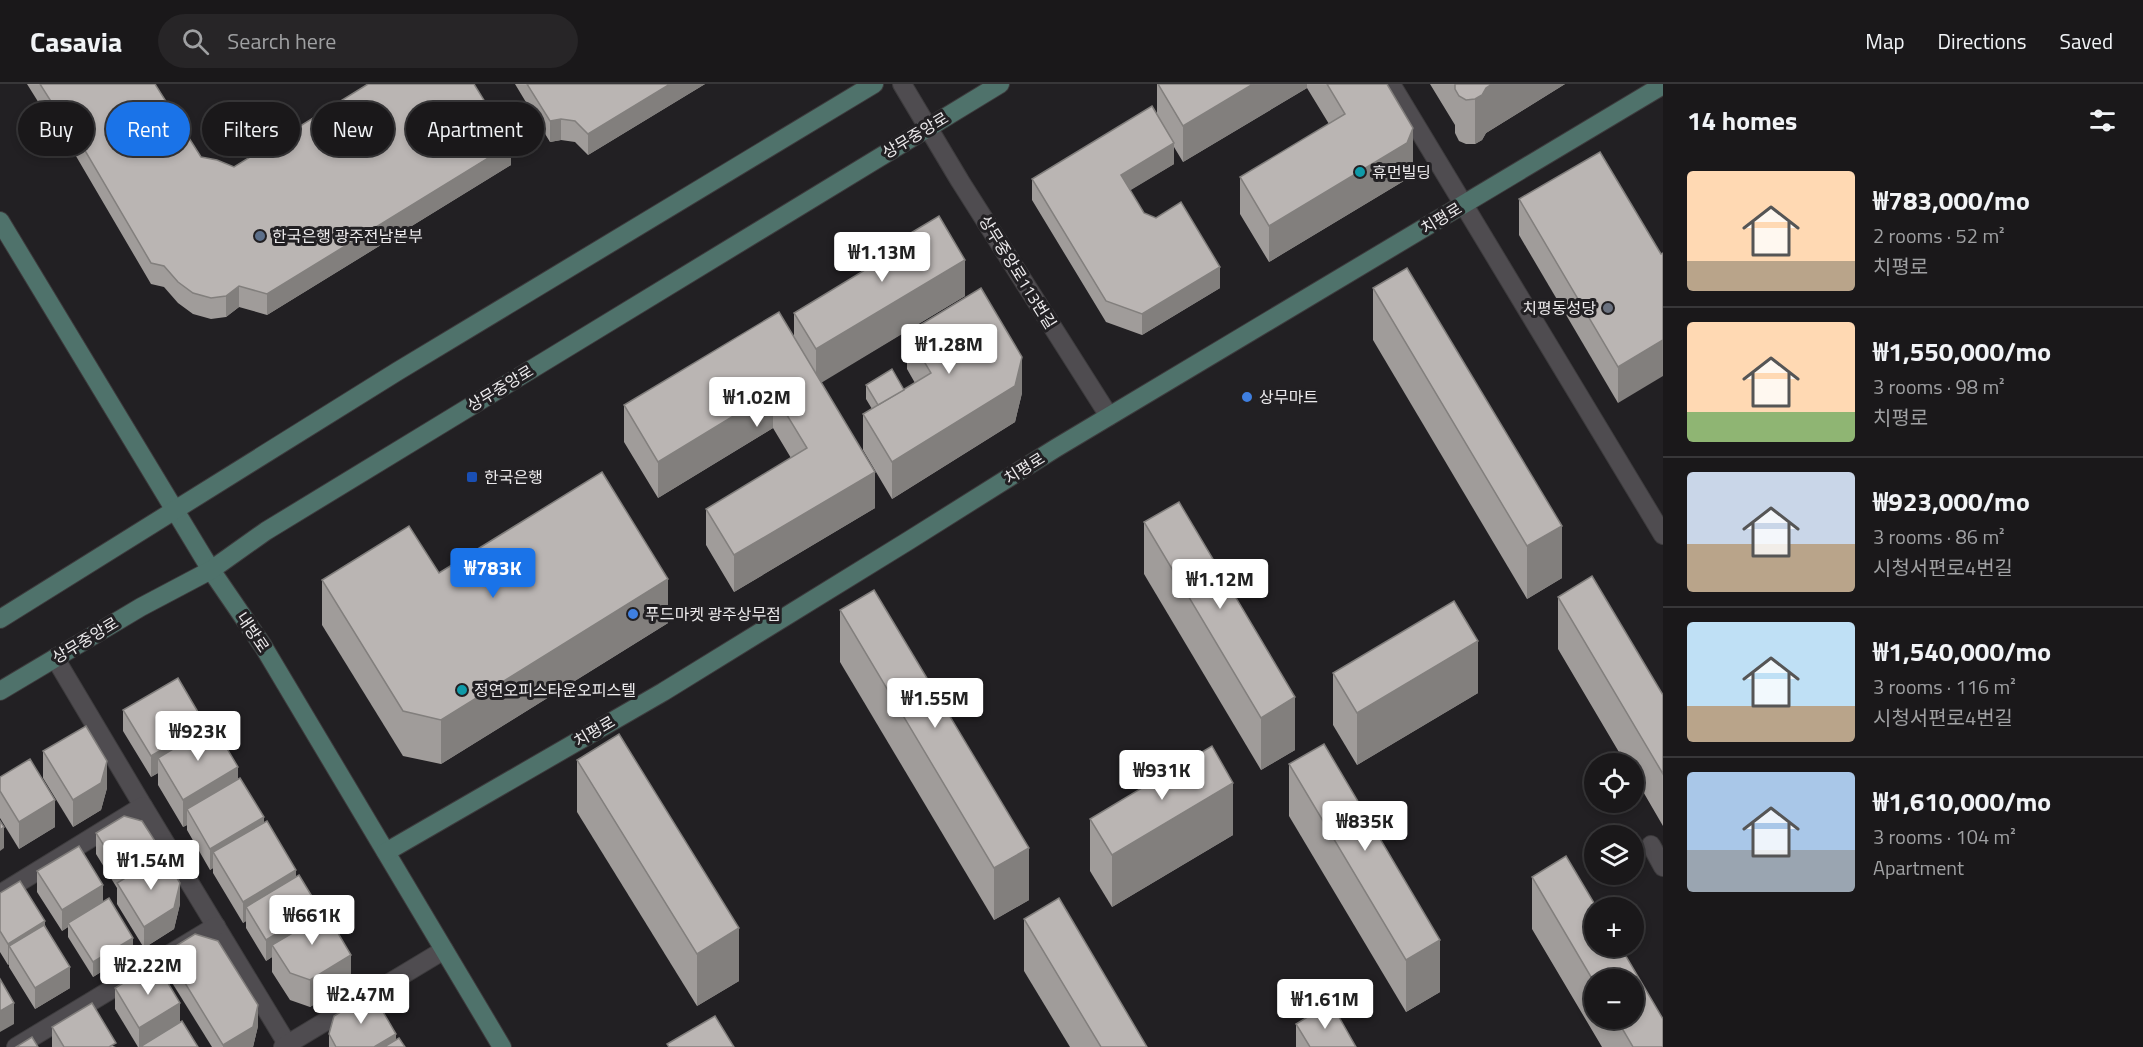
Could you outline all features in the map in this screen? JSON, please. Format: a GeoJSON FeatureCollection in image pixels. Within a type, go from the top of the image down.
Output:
{"type":"FeatureCollection","features":[{"type":"Feature","properties":{"kind":"street"},"geometry":{"type":"LineString","coordinates":[[0,619],[398,371],[874,84]]}},
{"type":"Feature","properties":{"kind":"street","name":"상무중앙로113번길"},"geometry":{"type":"LineString","coordinates":[[902,84],[1109,416]]}},
{"type":"Feature","properties":{"kind":"street","name":"상무중앙로"},"geometry":{"type":"LineString","coordinates":[[0,691],[141,607],[211,570],[266,531],[1000,84]]}},
{"type":"Feature","properties":{"kind":"street"},"geometry":{"type":"LineString","coordinates":[[1391,84],[1663,535]]}},
{"type":"Feature","properties":{"kind":"street","name":"치평로"},"geometry":{"type":"LineString","coordinates":[[386,852],[663,692],[1109,416],[1663,85]]}},
{"type":"Feature","properties":{"kind":"street","name":"내방로"},"geometry":{"type":"LineString","coordinates":[[0,220],[211,570],[263,646],[502,1047]]}},
{"type":"Feature","properties":{"kind":"street"},"geometry":{"type":"LineString","coordinates":[[55,658],[286,1046],[444,950]]}},
{"type":"Feature","properties":{"kind":"street"},"geometry":{"type":"LineString","coordinates":[[0,894],[143,806]]}},
{"type":"Feature","properties":{"kind":"street"},"geometry":{"type":"LineString","coordinates":[[1651,845],[1663,867]]}},
{"type":"Feature","properties":{"kind":"street"},"geometry":{"type":"LineString","coordinates":[[16,1047],[216,926]]}},
{"type":"Feature","properties":{"kind":"building","name":"한국은행 광주전남본부"},"geometry":{"type":"Polygon","coordinates":[[[40,84],[155,84],[166,102],[106,102],[106,156],[190,156],[190,140],[201,157],[234,167],[252,156],[300,156],[300,126],[312,119],[312,156],[394,156],[394,102],[339,102],[368,84],[474,84],[485,102],[406,102],[406,156],[491,156],[267,294],[239,286],[226,296],[211,298],[193,293],[178,282],[164,266],[151,263],[88,156],[94,156],[94,102],[51,102],[40,84]]]}},
{"type":"Feature","properties":{"kind":"building"},"geometry":{"type":"Polygon","coordinates":[[[527,84],[670,84],[588,134],[575,121],[561,119],[550,121],[544,111],[544,102],[538,102],[527,84]]]}},
{"type":"Feature","properties":{"kind":"building"},"geometry":{"type":"Polygon","coordinates":[[[1158,84],[1253,84],[1183,126],[1158,84]]]}},
{"type":"Feature","properties":{"kind":"building"},"geometry":{"type":"Polygon","coordinates":[[[1327,84],[1387,84],[1413,128],[1407,143],[1269,226],[1240,177],[1345,114],[1327,84]]]}},
{"type":"Feature","properties":{"kind":"building"},"geometry":{"type":"Polygon","coordinates":[[[1455,84],[1492,84],[1482,95],[1466,100],[1459,96],[1455,84]]]}},
{"type":"Feature","properties":{"kind":"building"},"geometry":{"type":"Polygon","coordinates":[[[1152,106],[1174,143],[1121,175],[1144,213],[1156,218],[1181,202],[1220,267],[1142,314],[1106,301],[1032,179],[1152,106]]]}},
{"type":"Feature","properties":{"kind":"building"},"geometry":{"type":"Polygon","coordinates":[[[1600,152],[1661,254],[1663,253],[1663,340],[1618,367],[1519,199],[1600,152]]]}},
{"type":"Feature","properties":{"kind":"building"},"geometry":{"type":"Polygon","coordinates":[[[939,216],[965,260],[816,349],[794,313],[888,256],[884,249],[939,216]]]}},
{"type":"Feature","properties":{"kind":"building"},"geometry":{"type":"Polygon","coordinates":[[[1407,268],[1562,526],[1527,546],[1373,288],[1407,268]]]}},
{"type":"Feature","properties":{"kind":"building"},"geometry":{"type":"Polygon","coordinates":[[[981,288],[1022,357],[1015,386],[892,462],[863,414],[931,373],[907,333],[981,288]]]}},
{"type":"Feature","properties":{"kind":"building"},"geometry":{"type":"Polygon","coordinates":[[[779,312],[875,472],[734,555],[706,509],[807,448],[773,392],[658,462],[624,405],[779,312]]]}},
{"type":"Feature","properties":{"kind":"building"},"geometry":{"type":"Polygon","coordinates":[[[892,369],[904,390],[878,405],[866,385],[892,369]]]}},
{"type":"Feature","properties":{"kind":"building","name":"정연오피스타운오피스텔"},"geometry":{"type":"Polygon","coordinates":[[[602,472],[668,579],[441,720],[403,711],[322,580],[409,526],[439,573],[602,472]]]}},
{"type":"Feature","properties":{"kind":"building"},"geometry":{"type":"Polygon","coordinates":[[[1179,502],[1295,697],[1261,718],[1144,522],[1179,502]]]}},
{"type":"Feature","properties":{"kind":"building"},"geometry":{"type":"Polygon","coordinates":[[[1592,576],[1663,695],[1663,774],[1558,597],[1592,576]]]}},
{"type":"Feature","properties":{"kind":"building"},"geometry":{"type":"Polygon","coordinates":[[[874,590],[1029,848],[994,868],[840,610],[874,590]]]}},
{"type":"Feature","properties":{"kind":"building"},"geometry":{"type":"Polygon","coordinates":[[[1454,601],[1478,641],[1357,713],[1333,673],[1454,601]]]}},
{"type":"Feature","properties":{"kind":"building"},"geometry":{"type":"Polygon","coordinates":[[[178,678],[205,724],[151,756],[123,710],[178,678]]]}},
{"type":"Feature","properties":{"kind":"building"},"geometry":{"type":"Polygon","coordinates":[[[213,725],[238,767],[183,800],[158,758],[213,725]]]}},
{"type":"Feature","properties":{"kind":"building"},"geometry":{"type":"Polygon","coordinates":[[[86,726],[107,761],[101,783],[73,800],[43,751],[86,726]]]}},
{"type":"Feature","properties":{"kind":"building"},"geometry":{"type":"Polygon","coordinates":[[[619,734],[739,928],[697,954],[577,760],[619,734]]]}},
{"type":"Feature","properties":{"kind":"building"},"geometry":{"type":"Polygon","coordinates":[[[1324,744],[1440,940],[1406,960],[1289,764],[1324,744]]]}},
{"type":"Feature","properties":{"kind":"building"},"geometry":{"type":"Polygon","coordinates":[[[1212,746],[1233,783],[1112,855],[1090,819],[1212,746]]]}},
{"type":"Feature","properties":{"kind":"building"},"geometry":{"type":"Polygon","coordinates":[[[30,759],[55,800],[19,822],[0,791],[0,777],[30,759]]]}},
{"type":"Feature","properties":{"kind":"building"},"geometry":{"type":"Polygon","coordinates":[[[240,778],[264,817],[210,849],[187,809],[240,778]]]}},
{"type":"Feature","properties":{"kind":"building"},"geometry":{"type":"Polygon","coordinates":[[[124,816],[142,821],[162,852],[123,876],[96,833],[124,816]]]}},
{"type":"Feature","properties":{"kind":"building"},"geometry":{"type":"Polygon","coordinates":[[[267,821],[296,870],[243,902],[213,852],[267,821]]]}},
{"type":"Feature","properties":{"kind":"building"},"geometry":{"type":"Polygon","coordinates":[[[79,846],[103,885],[62,910],[37,871],[79,846]]]}},
{"type":"Feature","properties":{"kind":"building"},"geometry":{"type":"Polygon","coordinates":[[[163,855],[180,883],[174,908],[144,927],[117,883],[163,855]]]}},
{"type":"Feature","properties":{"kind":"building"},"geometry":{"type":"Polygon","coordinates":[[[1566,856],[1590,897],[1584,897],[1584,957],[1626,957],[1634,969],[1586,969],[1532,877],[1566,856]]]}},
{"type":"Feature","properties":{"kind":"building"},"geometry":{"type":"Polygon","coordinates":[[[299,875],[319,908],[266,940],[246,907],[299,875]]]}},
{"type":"Feature","properties":{"kind":"building"},"geometry":{"type":"Polygon","coordinates":[[[20,881],[45,921],[8,944],[0,931],[0,893],[20,881]]]}},
{"type":"Feature","properties":{"kind":"building"},"geometry":{"type":"Polygon","coordinates":[[[109,898],[133,938],[93,962],[68,923],[109,898]]]}},
{"type":"Feature","properties":{"kind":"building"},"geometry":{"type":"Polygon","coordinates":[[[1059,898],[1147,1047],[1101,1047],[1024,919],[1059,898]]]}},
{"type":"Feature","properties":{"kind":"building"},"geometry":{"type":"Polygon","coordinates":[[[322,906],[351,955],[310,980],[290,973],[272,945],[296,931],[292,924],[322,906]]]}},
{"type":"Feature","properties":{"kind":"building"},"geometry":{"type":"Polygon","coordinates":[[[44,925],[70,967],[35,988],[9,946],[44,925]]]}},
{"type":"Feature","properties":{"kind":"building"},"geometry":{"type":"Polygon","coordinates":[[[195,934],[218,941],[258,1005],[253,1027],[223,1045],[166,952],[195,934]]]}},
{"type":"Feature","properties":{"kind":"building"},"geometry":{"type":"Polygon","coordinates":[[[156,963],[180,1003],[139,1028],[115,988],[156,963]]]}},
{"type":"Feature","properties":{"kind":"building"},"geometry":{"type":"Polygon","coordinates":[[[0,979],[14,1003],[0,1011],[0,979]]]}},
{"type":"Feature","properties":{"kind":"building"},"geometry":{"type":"Polygon","coordinates":[[[1644,987],[1663,1019],[1663,1047],[1633,1047],[1622,1029],[1644,1029],[1644,987]]]}},
{"type":"Feature","properties":{"kind":"building"},"geometry":{"type":"Polygon","coordinates":[[[372,993],[396,1034],[374,1047],[336,1047],[329,1034],[334,1016],[372,993]]]}},
{"type":"Feature","properties":{"kind":"building"},"geometry":{"type":"Polygon","coordinates":[[[92,1003],[116,1043],[109,1047],[64,1047],[52,1027],[92,1003]]]}},
{"type":"Feature","properties":{"kind":"building"},"geometry":{"type":"Polygon","coordinates":[[[1331,1003],[1356,1047],[1310,1047],[1296,1024],[1331,1003]]]}},
{"type":"Feature","properties":{"kind":"building"},"geometry":{"type":"Polygon","coordinates":[[[715,1016],[734,1047],[669,1047],[667,1044],[715,1016]]]}},
{"type":"Feature","properties":{"kind":"building"},"geometry":{"type":"Polygon","coordinates":[[[182,1021],[198,1047],[140,1047],[182,1021]]]}},
{"type":"Feature","properties":{"kind":"building"},"geometry":{"type":"Polygon","coordinates":[[[32,1037],[38,1047],[16,1047],[32,1037]]]}},
{"type":"Feature","properties":{"kind":"building"},"geometry":{"type":"Polygon","coordinates":[[[399,1038],[405,1047],[384,1047],[399,1038]]]}},
{"type":"Feature","properties":{"kind":"place","name":"휴먼빌딩"},"geometry":{"type":"Point","coordinates":[1360,172]}},
{"type":"Feature","properties":{"kind":"place","name":"한국은행 광주전남본부"},"geometry":{"type":"Point","coordinates":[260,236]}},
{"type":"Feature","properties":{"kind":"place","name":"치평동성당"},"geometry":{"type":"Point","coordinates":[1608,308]}},
{"type":"Feature","properties":{"kind":"place","name":"상무마트"},"geometry":{"type":"Point","coordinates":[1247,397]}},
{"type":"Feature","properties":{"kind":"place","name":"한국은행"},"geometry":{"type":"Point","coordinates":[472,477]}},
{"type":"Feature","properties":{"kind":"place","name":"푸드마켓 광주상무점"},"geometry":{"type":"Point","coordinates":[633,614]}},
{"type":"Feature","properties":{"kind":"place","name":"정연오피스타운오피스텔"},"geometry":{"type":"Point","coordinates":[462,690]}}]}
